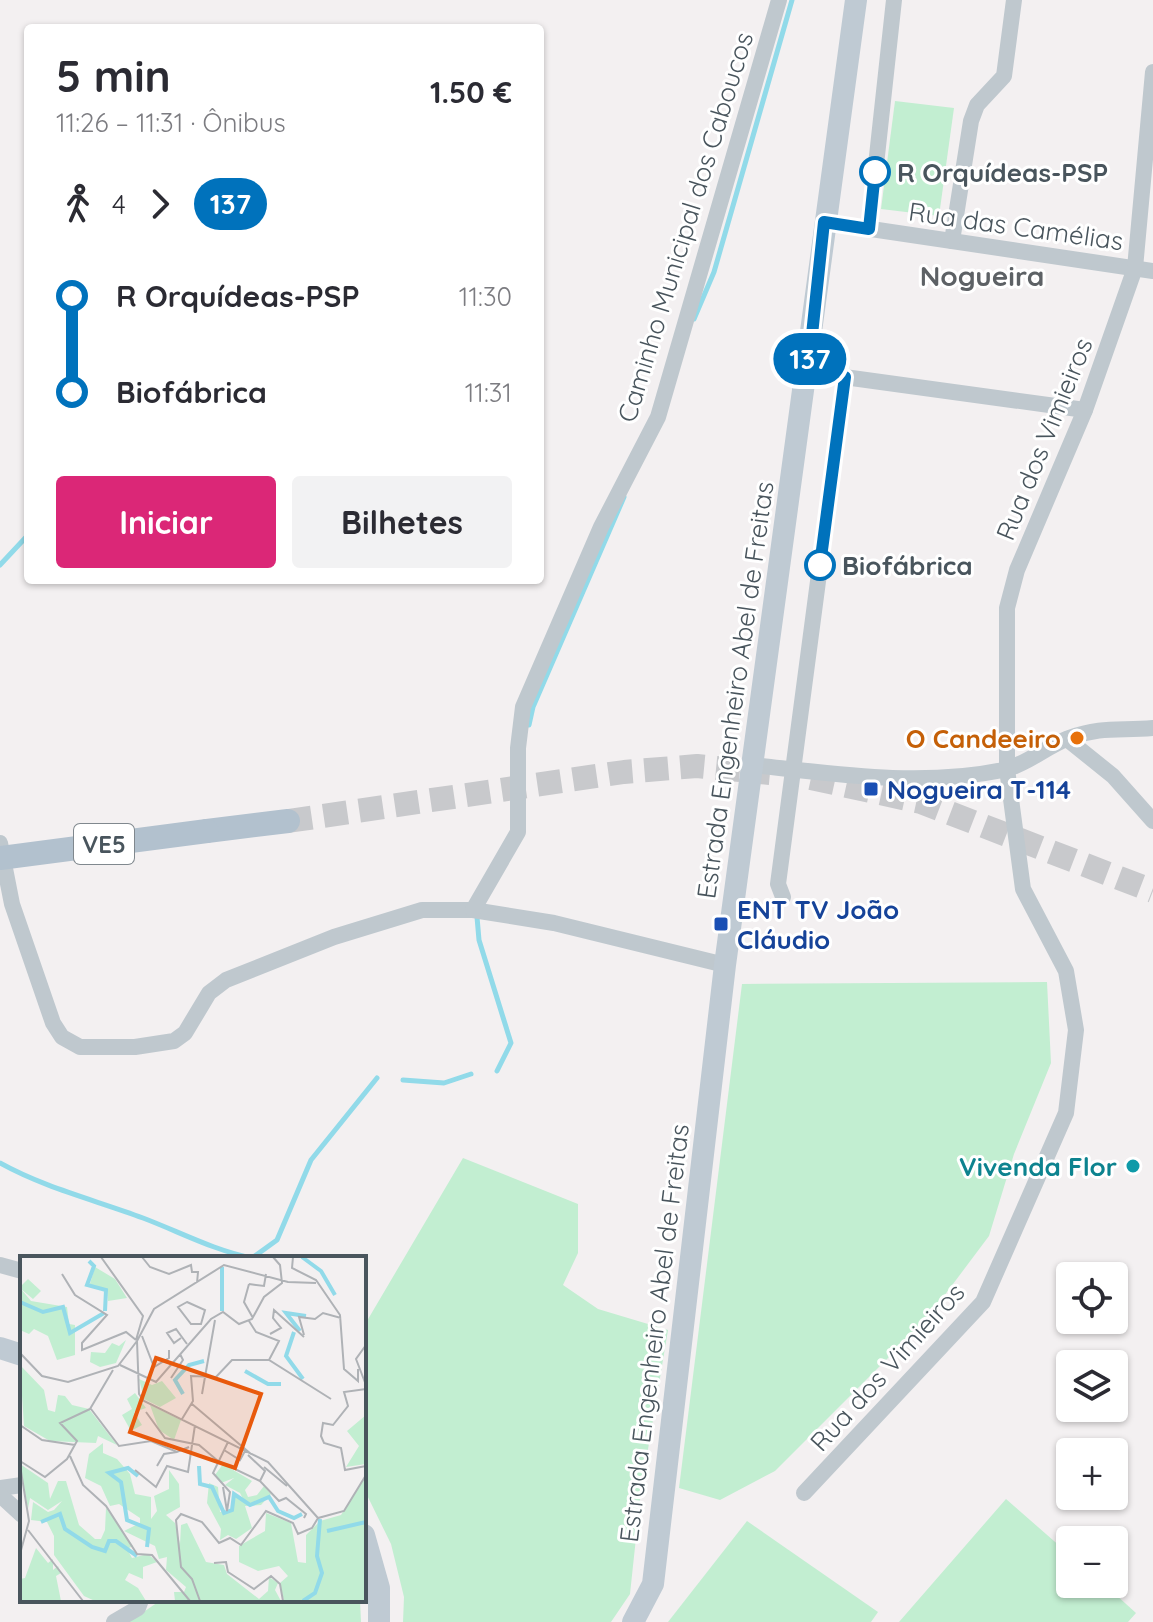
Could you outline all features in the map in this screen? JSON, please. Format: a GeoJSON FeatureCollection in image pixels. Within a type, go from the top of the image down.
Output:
{"type":"FeatureCollection","features":[{"type":"Feature","properties":{"kind":"main road","name":"Estrada Engenheiro Abel de Freitas"},"geometry":{"type":"LineString","coordinates":[[633,1622],[653,1584],[725,965],[808,372],[824,222],[856,0]]}},
{"type":"Feature","properties":{"kind":"main road","name":"VE5"},"geometry":{"type":"LineString","coordinates":[[0,858],[288,821]]}},
{"type":"Feature","properties":{"kind":"main road"},"geometry":{"type":"LineString","coordinates":[[0,1348],[20,1354]]}},
{"type":"Feature","properties":{"kind":"main road"},"geometry":{"type":"LineString","coordinates":[[366,1542],[379,1588],[379,1622]]}},
{"type":"Feature","properties":{"kind":"street","name":"Caminho Municipal dos Caboucos"},"geometry":{"type":"LineString","coordinates":[[473,910],[518,832],[518,748],[523,707],[601,527],[658,417],[779,0]]}},
{"type":"Feature","properties":{"kind":"street"},"geometry":{"type":"LineString","coordinates":[[869,229],[894,0]]}},
{"type":"Feature","properties":{"kind":"street"},"geometry":{"type":"LineString","coordinates":[[952,241],[971,121],[977,105],[1004,76],[1014,0]]}},
{"type":"Feature","properties":{"kind":"street","name":"Rua dos Vimieiros"},"geometry":{"type":"LineString","coordinates":[[804,1493],[983,1302],[1066,1113],[1076,1030],[1066,971],[1023,889],[1007,769],[1007,608],[1017,570],[1085,410],[1135,268],[1153,72]]}},
{"type":"Feature","properties":{"kind":"street","name":"Rua das Camélias"},"geometry":{"type":"LineString","coordinates":[[824,222],[1153,271]]}},
{"type":"Feature","properties":{"kind":"street"},"geometry":{"type":"LineString","coordinates":[[808,372],[1085,410]]}},
{"type":"Feature","properties":{"kind":"street"},"geometry":{"type":"LineString","coordinates":[[783,897],[778,884],[845,377]]}},
{"type":"Feature","properties":{"kind":"street"},"geometry":{"type":"LineString","coordinates":[[753,765],[901,779],[952,777],[1007,769],[1067,739],[1104,728],[1153,728]]}},
{"type":"Feature","properties":{"kind":"street"},"geometry":{"type":"LineString","coordinates":[[1067,739],[1113,776],[1153,821]]}},
{"type":"Feature","properties":{"kind":"street"},"geometry":{"type":"LineString","coordinates":[[0,843],[12,904],[53,1023],[62,1037],[80,1047],[135,1047],[174,1041],[198,1015],[209,993],[226,980],[271,960],[422,910],[473,910],[554,923],[725,965]]}},
{"type":"Feature","properties":{"kind":"street"},"geometry":{"type":"LineString","coordinates":[[0,1265],[20,1270]]}},
{"type":"Feature","properties":{"kind":"street"},"geometry":{"type":"LineString","coordinates":[[0,1488],[20,1485]]}},
{"type":"Feature","properties":{"kind":"street"},"geometry":{"type":"LineString","coordinates":[[0,1495],[20,1513]]}},
{"type":"Feature","properties":{"kind":"street"},"geometry":{"type":"LineString","coordinates":[[114,1622],[138,1608],[140,1602]]}},
{"type":"Feature","properties":{"kind":"green space"},"geometry":{"type":"Polygon","coordinates":[[[895,101],[954,108],[939,216],[881,209],[895,101]]]}},
{"type":"Feature","properties":{"kind":"green space"},"geometry":{"type":"Polygon","coordinates":[[[1047,982],[1051,1063],[1014,1154],[989,1236],[926,1320],[775,1471],[720,1500],[679,1488],[742,984],[1047,982]]]}},
{"type":"Feature","properties":{"kind":"green space"},"geometry":{"type":"Polygon","coordinates":[[[463,1158],[578,1204],[578,1253],[563,1285],[598,1309],[668,1330],[641,1491],[630,1594],[611,1622],[403,1622],[404,1597],[391,1544],[366,1493],[366,1323],[463,1158]]]}},
{"type":"Feature","properties":{"kind":"green space"},"geometry":{"type":"Polygon","coordinates":[[[1006,1499],[1056,1543],[1056,1598],[1119,1598],[1136,1613],[1128,1622],[899,1622],[1006,1499]]]}},
{"type":"Feature","properties":{"kind":"green space"},"geometry":{"type":"Polygon","coordinates":[[[747,1521],[878,1612],[871,1622],[668,1622],[747,1521]]]}},
{"type":"Feature","properties":{"kind":"green space"},"geometry":{"type":"Polygon","coordinates":[[[158,1602],[360,1602],[361,1622],[129,1622],[158,1602]]]}},
{"type":"Feature","properties":{"kind":"waterway"},"geometry":{"type":"LineString","coordinates":[[694,319],[714,272],[792,0]]}},
{"type":"Feature","properties":{"kind":"waterway"},"geometry":{"type":"LineString","coordinates":[[529,725],[533,707],[624,497]]}},
{"type":"Feature","properties":{"kind":"waterway"},"geometry":{"type":"LineString","coordinates":[[0,565],[24,539]]}},
{"type":"Feature","properties":{"kind":"waterway"},"geometry":{"type":"LineString","coordinates":[[477,917],[479,940],[511,1043],[497,1071]]}},
{"type":"Feature","properties":{"kind":"waterway"},"geometry":{"type":"LineString","coordinates":[[403,1080],[444,1083],[471,1074]]}},
{"type":"Feature","properties":{"kind":"waterway"},"geometry":{"type":"LineString","coordinates":[[255,1256],[277,1240],[311,1160],[377,1078]]}},
{"type":"Feature","properties":{"kind":"waterway"},"geometry":{"type":"LineString","coordinates":[[0,1163],[52,1187],[243,1256]]}},
{"type":"Feature","properties":{"kind":"tunnel"},"geometry":{"type":"LineString","coordinates":[[288,821],[624,772],[697,766],[770,773]]}},
{"type":"Feature","properties":{"kind":"tunnel"},"geometry":{"type":"LineString","coordinates":[[811,778],[921,802],[1153,891]]}},
{"type":"Feature","properties":{"kind":"bus line","name":"137"},"geometry":{"type":"LineString","coordinates":[[820,565],[845,377],[808,372],[824,222],[869,229],[875,172]]}},
{"type":"Feature","properties":{"kind":"place","name":"R Orquídeas-PSP"},"geometry":{"type":"Point","coordinates":[875,172]}},
{"type":"Feature","properties":{"kind":"place","name":"Biofábrica"},"geometry":{"type":"Point","coordinates":[820,565]}},
{"type":"Feature","properties":{"kind":"place","name":"O Candeeiro"},"geometry":{"type":"Point","coordinates":[1077,738]}},
{"type":"Feature","properties":{"kind":"place","name":"Nogueira T-114"},"geometry":{"type":"Point","coordinates":[871,789]}},
{"type":"Feature","properties":{"kind":"place","name":"ENT TV João Cláudio"},"geometry":{"type":"Point","coordinates":[721,924]}},
{"type":"Feature","properties":{"kind":"place","name":"Vivenda Flor"},"geometry":{"type":"Point","coordinates":[1133,1166]}},
{"type":"Feature","properties":{"kind":"district","name":"Nogueira"},"geometry":{"type":"Point","coordinates":[982,275]}}]}
